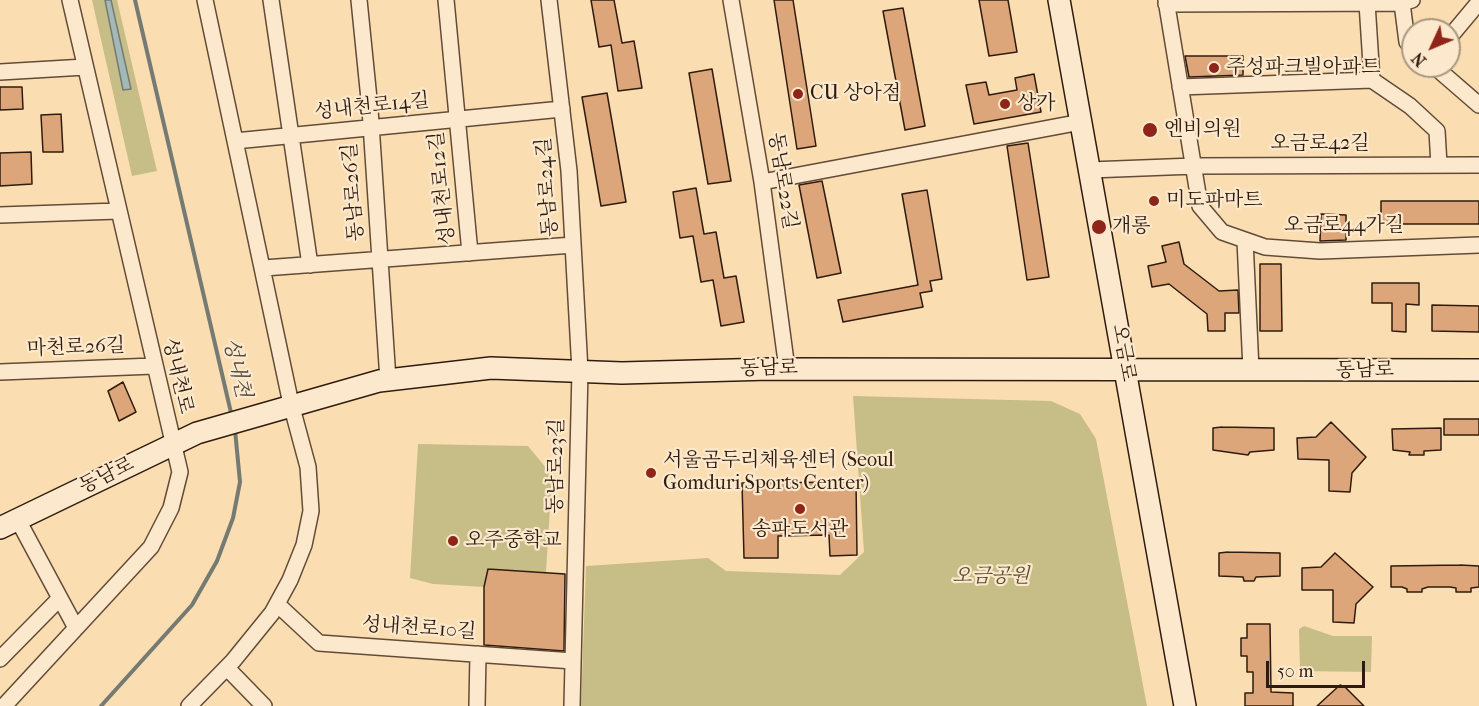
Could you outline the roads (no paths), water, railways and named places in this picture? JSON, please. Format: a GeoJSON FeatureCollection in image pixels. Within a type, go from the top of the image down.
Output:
{"type":"FeatureCollection","features":[{"type":"Feature","properties":{"kind":"main road","name":"오금로"},"geometry":{"type":"LineString","coordinates":[[1059,0],[1185,706]]}},
{"type":"Feature","properties":{"kind":"main road","name":"동남로"},"geometry":{"type":"LineString","coordinates":[[9,524],[197,433],[291,404],[388,380],[491,368],[622,373],[787,369],[1479,370]]}},
{"type":"Feature","properties":{"kind":"street","name":"성내천로"},"geometry":{"type":"LineString","coordinates":[[4,706],[151,547],[171,508],[180,472],[70,0]]}},
{"type":"Feature","properties":{"kind":"street"},"geometry":{"type":"LineString","coordinates":[[189,706],[254,638],[277,604],[290,580],[304,544],[311,511],[309,467],[291,404],[264,268],[205,0]]}},
{"type":"Feature","properties":{"kind":"street","name":"성내천로14길"},"geometry":{"type":"LineString","coordinates":[[271,0],[292,135]]}},
{"type":"Feature","properties":{"kind":"street","name":"동남로26길"},"geometry":{"type":"LineString","coordinates":[[358,0],[370,129],[388,380]]}},
{"type":"Feature","properties":{"kind":"street","name":"성내천로14길"},"geometry":{"type":"LineString","coordinates":[[446,0],[457,119]]}},
{"type":"Feature","properties":{"kind":"street","name":"동남로24길"},"geometry":{"type":"LineString","coordinates":[[549,0],[562,109],[580,371]]}},
{"type":"Feature","properties":{"kind":"street","name":"동남로22길"},"geometry":{"type":"LineString","coordinates":[[731,0],[762,182],[787,369]]}},
{"type":"Feature","properties":{"kind":"street"},"geometry":{"type":"LineString","coordinates":[[1166,2],[1367,3],[1407,1],[1407,18]]}},
{"type":"Feature","properties":{"kind":"street","name":"오금로44가길"},"geometry":{"type":"LineString","coordinates":[[1166,2],[1200,206],[1222,232],[1265,247],[1320,251],[1479,245]]}},
{"type":"Feature","properties":{"kind":"street"},"geometry":{"type":"LineString","coordinates":[[1461,24],[1479,2]]}},
{"type":"Feature","properties":{"kind":"street"},"geometry":{"type":"LineString","coordinates":[[1367,3],[1372,80]]}},
{"type":"Feature","properties":{"kind":"street"},"geometry":{"type":"LineString","coordinates":[[0,72],[85,67]]}},
{"type":"Feature","properties":{"kind":"street"},"geometry":{"type":"LineString","coordinates":[[1448,78],[1479,105]]}},
{"type":"Feature","properties":{"kind":"street"},"geometry":{"type":"LineString","coordinates":[[1180,87],[1372,80],[1410,106],[1437,131],[1439,165]]}},
{"type":"Feature","properties":{"kind":"street","name":"성내천로14길"},"geometry":{"type":"LineString","coordinates":[[235,141],[562,109]]}},
{"type":"Feature","properties":{"kind":"street","name":"성내천로12길"},"geometry":{"type":"LineString","coordinates":[[457,119],[470,253]]}},
{"type":"Feature","properties":{"kind":"street"},"geometry":{"type":"LineString","coordinates":[[762,182],[1081,122]]}},
{"type":"Feature","properties":{"kind":"street"},"geometry":{"type":"LineString","coordinates":[[292,135],[310,265]]}},
{"type":"Feature","properties":{"kind":"street","name":"오금로42길"},"geometry":{"type":"LineString","coordinates":[[1090,170],[1194,166],[1479,165]]}},
{"type":"Feature","properties":{"kind":"street"},"geometry":{"type":"LineString","coordinates":[[0,215],[118,211]]}},
{"type":"Feature","properties":{"kind":"street"},"geometry":{"type":"LineString","coordinates":[[1245,240],[1251,370]]}},
{"type":"Feature","properties":{"kind":"street","name":"성내천로12길"},"geometry":{"type":"LineString","coordinates":[[264,268],[573,245]]}},
{"type":"Feature","properties":{"kind":"street","name":"마천로26길"},"geometry":{"type":"LineString","coordinates":[[0,372],[154,366]]}},
{"type":"Feature","properties":{"kind":"street","name":"동남로23길"},"geometry":{"type":"LineString","coordinates":[[572,706],[580,371]]}},
{"type":"Feature","properties":{"kind":"street","name":"동남로"},"geometry":{"type":"LineString","coordinates":[[9,524],[60,598],[76,628]]}},
{"type":"Feature","properties":{"kind":"street"},"geometry":{"type":"LineString","coordinates":[[0,659],[60,598]]}},
{"type":"Feature","properties":{"kind":"street","name":"성내천로10길"},"geometry":{"type":"LineString","coordinates":[[277,604],[319,643],[573,661]]}},
{"type":"Feature","properties":{"kind":"street"},"geometry":{"type":"LineString","coordinates":[[477,706],[478,654]]}},
{"type":"Feature","properties":{"kind":"street"},"geometry":{"type":"LineString","coordinates":[[227,668],[264,706]]}},
{"type":"Feature","properties":{"kind":"water"},"geometry":{"type":"Polygon","coordinates":[[[105,0],[111,0],[131,89],[123,90],[105,0]]]}},
{"type":"Feature","properties":{"kind":"waterway","name":"성내천"},"geometry":{"type":"LineString","coordinates":[[135,0],[232,417]]}},
{"type":"Feature","properties":{"kind":"waterway","name":"성내천"},"geometry":{"type":"LineString","coordinates":[[101,706],[192,605],[217,561],[233,518],[240,482],[235,430]]}},
{"type":"Feature","properties":{"kind":"place","name":"주성파크빌아파트"},"geometry":{"type":"Point","coordinates":[1214,68]}},
{"type":"Feature","properties":{"kind":"place","name":"CU 상아점"},"geometry":{"type":"Point","coordinates":[798,94]}},
{"type":"Feature","properties":{"kind":"place","name":"상가"},"geometry":{"type":"Point","coordinates":[1005,104]}},
{"type":"Feature","properties":{"kind":"place","name":"엔비의원"},"geometry":{"type":"Point","coordinates":[1150,130]}},
{"type":"Feature","properties":{"kind":"place","name":"미도파마트"},"geometry":{"type":"Point","coordinates":[1154,201]}},
{"type":"Feature","properties":{"kind":"place","name":"개롱"},"geometry":{"type":"Point","coordinates":[1099,227]}},
{"type":"Feature","properties":{"kind":"place","name":"서울곰두리체육센터 (Seoul Gomduri Sports Center)"},"geometry":{"type":"Point","coordinates":[651,473]}},
{"type":"Feature","properties":{"kind":"place","name":"송파도서관"},"geometry":{"type":"Point","coordinates":[800,509]}},
{"type":"Feature","properties":{"kind":"place","name":"오주중학교"},"geometry":{"type":"Point","coordinates":[453,541]}},
{"type":"Feature","properties":{"kind":"park label","name":"오금공원"},"geometry":{"type":"Point","coordinates":[991,577]}}]}
